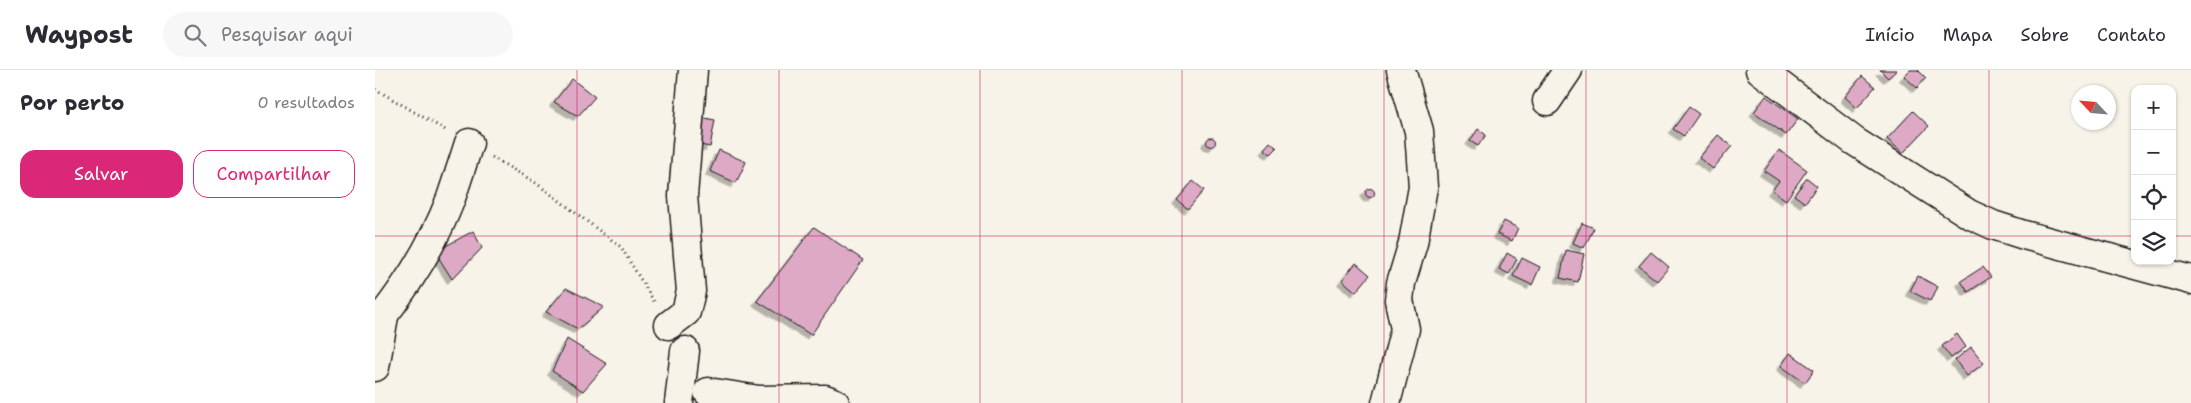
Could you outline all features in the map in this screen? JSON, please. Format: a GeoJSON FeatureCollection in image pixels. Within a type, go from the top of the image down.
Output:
{"type":"FeatureCollection","features":[{"type":"Feature","properties":{"kind":"street"},"geometry":{"type":"LineString","coordinates":[[669,325],[686,312],[691,291],[683,196],[693,70]]}},
{"type":"Feature","properties":{"kind":"street"},"geometry":{"type":"LineString","coordinates":[[1386,403],[1405,329],[1399,300],[1401,284],[1413,243],[1423,186],[1419,131],[1401,70]]}},
{"type":"Feature","properties":{"kind":"street"},"geometry":{"type":"LineString","coordinates":[[1547,101],[1568,70]]}},
{"type":"Feature","properties":{"kind":"street"},"geometry":{"type":"LineString","coordinates":[[1760,70],[1854,141],[1969,214],[1993,225],[2024,235],[2191,280]]}},
{"type":"Feature","properties":{"kind":"street"},"geometry":{"type":"LineString","coordinates":[[375,367],[379,321],[427,247],[450,199],[469,144]]}},
{"type":"Feature","properties":{"kind":"street"},"geometry":{"type":"LineString","coordinates":[[679,403],[685,351]]}},
{"type":"Feature","properties":{"kind":"street"},"geometry":{"type":"LineString","coordinates":[[708,392],[759,400],[825,399],[835,403]]}},
{"type":"Feature","properties":{"kind":"path"},"geometry":{"type":"LineString","coordinates":[[375,89],[536,183],[621,246],[669,325]]}},
{"type":"Feature","properties":{"kind":"building"},"geometry":{"type":"Polygon","coordinates":[[[1880,70],[1897,70],[1888,78],[1880,70]]]}},
{"type":"Feature","properties":{"kind":"building"},"geometry":{"type":"Polygon","coordinates":[[[1910,70],[1918,70],[1926,78],[1917,88],[1904,76],[1910,70]]]}},
{"type":"Feature","properties":{"kind":"building"},"geometry":{"type":"Polygon","coordinates":[[[1862,76],[1875,87],[1857,108],[1845,97],[1862,76]]]}},
{"type":"Feature","properties":{"kind":"building"},"geometry":{"type":"Polygon","coordinates":[[[572,79],[595,97],[578,116],[554,102],[572,79]]]}},
{"type":"Feature","properties":{"kind":"building"},"geometry":{"type":"Polygon","coordinates":[[[1766,96],[1798,119],[1786,135],[1754,112],[1766,96]]]}},
{"type":"Feature","properties":{"kind":"building"},"geometry":{"type":"Polygon","coordinates":[[[1689,107],[1699,114],[1684,136],[1673,129],[1689,107]]]}},
{"type":"Feature","properties":{"kind":"building"},"geometry":{"type":"Polygon","coordinates":[[[1913,111],[1929,126],[1903,153],[1887,139],[1913,111]]]}},
{"type":"Feature","properties":{"kind":"building"},"geometry":{"type":"Polygon","coordinates":[[[700,117],[715,120],[710,147],[695,144],[700,117]]]}},
{"type":"Feature","properties":{"kind":"building"},"geometry":{"type":"Polygon","coordinates":[[[1478,129],[1486,135],[1478,146],[1470,141],[1478,129]]]}},
{"type":"Feature","properties":{"kind":"building"},"geometry":{"type":"Polygon","coordinates":[[[1718,135],[1732,146],[1713,169],[1699,158],[1718,135]]]}},
{"type":"Feature","properties":{"kind":"building"},"geometry":{"type":"Polygon","coordinates":[[[1211,137],[1216,142],[1211,147],[1206,142],[1211,137]]]}},
{"type":"Feature","properties":{"kind":"building"},"geometry":{"type":"Polygon","coordinates":[[[1270,142],[1277,148],[1271,154],[1264,149],[1270,142]]]}},
{"type":"Feature","properties":{"kind":"building"},"geometry":{"type":"Polygon","coordinates":[[[719,150],[746,162],[736,183],[710,171],[719,150]]]}},
{"type":"Feature","properties":{"kind":"building"},"geometry":{"type":"Polygon","coordinates":[[[1779,150],[1807,170],[1786,200],[1772,190],[1779,181],[1764,171],[1779,150]]]}},
{"type":"Feature","properties":{"kind":"building"},"geometry":{"type":"Polygon","coordinates":[[[1807,178],[1817,186],[1805,203],[1794,195],[1807,178]]]}},
{"type":"Feature","properties":{"kind":"building"},"geometry":{"type":"Polygon","coordinates":[[[1193,181],[1204,190],[1188,209],[1177,200],[1193,181]]]}},
{"type":"Feature","properties":{"kind":"building"},"geometry":{"type":"Polygon","coordinates":[[[1370,188],[1375,193],[1370,198],[1365,193],[1370,188]]]}},
{"type":"Feature","properties":{"kind":"building"},"geometry":{"type":"Polygon","coordinates":[[[1504,221],[1518,228],[1512,241],[1497,234],[1504,221]]]}},
{"type":"Feature","properties":{"kind":"building"},"geometry":{"type":"Polygon","coordinates":[[[1582,223],[1594,228],[1584,248],[1573,243],[1582,223]]]}},
{"type":"Feature","properties":{"kind":"building"},"geometry":{"type":"Polygon","coordinates":[[[814,227],[863,260],[811,335],[757,301],[814,227]]]}},
{"type":"Feature","properties":{"kind":"building"},"geometry":{"type":"Polygon","coordinates":[[[473,231],[482,248],[452,279],[435,252],[473,231]]]}},
{"type":"Feature","properties":{"kind":"building"},"geometry":{"type":"Polygon","coordinates":[[[1566,250],[1584,254],[1578,282],[1560,278],[1566,250]]]}},
{"type":"Feature","properties":{"kind":"building"},"geometry":{"type":"Polygon","coordinates":[[[1651,252],[1669,267],[1657,281],[1639,266],[1651,252]]]}},
{"type":"Feature","properties":{"kind":"building"},"geometry":{"type":"Polygon","coordinates":[[[1507,253],[1517,259],[1509,274],[1499,269],[1507,253]]]}},
{"type":"Feature","properties":{"kind":"building"},"geometry":{"type":"Polygon","coordinates":[[[1522,258],[1540,267],[1532,285],[1513,276],[1522,258]]]}},
{"type":"Feature","properties":{"kind":"building"},"geometry":{"type":"Polygon","coordinates":[[[1356,263],[1370,275],[1356,292],[1342,280],[1356,263]]]}},
{"type":"Feature","properties":{"kind":"building"},"geometry":{"type":"Polygon","coordinates":[[[1983,267],[1991,277],[1968,292],[1961,281],[1983,267]]]}},
{"type":"Feature","properties":{"kind":"building"},"geometry":{"type":"Polygon","coordinates":[[[1918,276],[1938,287],[1930,301],[1910,291],[1918,276]]]}},
{"type":"Feature","properties":{"kind":"building"},"geometry":{"type":"Polygon","coordinates":[[[566,288],[604,307],[578,329],[546,312],[566,288]]]}},
{"type":"Feature","properties":{"kind":"building"},"geometry":{"type":"Polygon","coordinates":[[[1957,334],[1966,347],[1951,358],[1942,346],[1957,334]]]}},
{"type":"Feature","properties":{"kind":"building"},"geometry":{"type":"Polygon","coordinates":[[[567,339],[607,364],[583,391],[552,371],[567,339]]]}},
{"type":"Feature","properties":{"kind":"building"},"geometry":{"type":"Polygon","coordinates":[[[1971,347],[1984,363],[1967,376],[1955,360],[1971,347]]]}},
{"type":"Feature","properties":{"kind":"building"},"geometry":{"type":"Polygon","coordinates":[[[1790,353],[1814,370],[1805,383],[1781,366],[1790,353]]]}}]}
